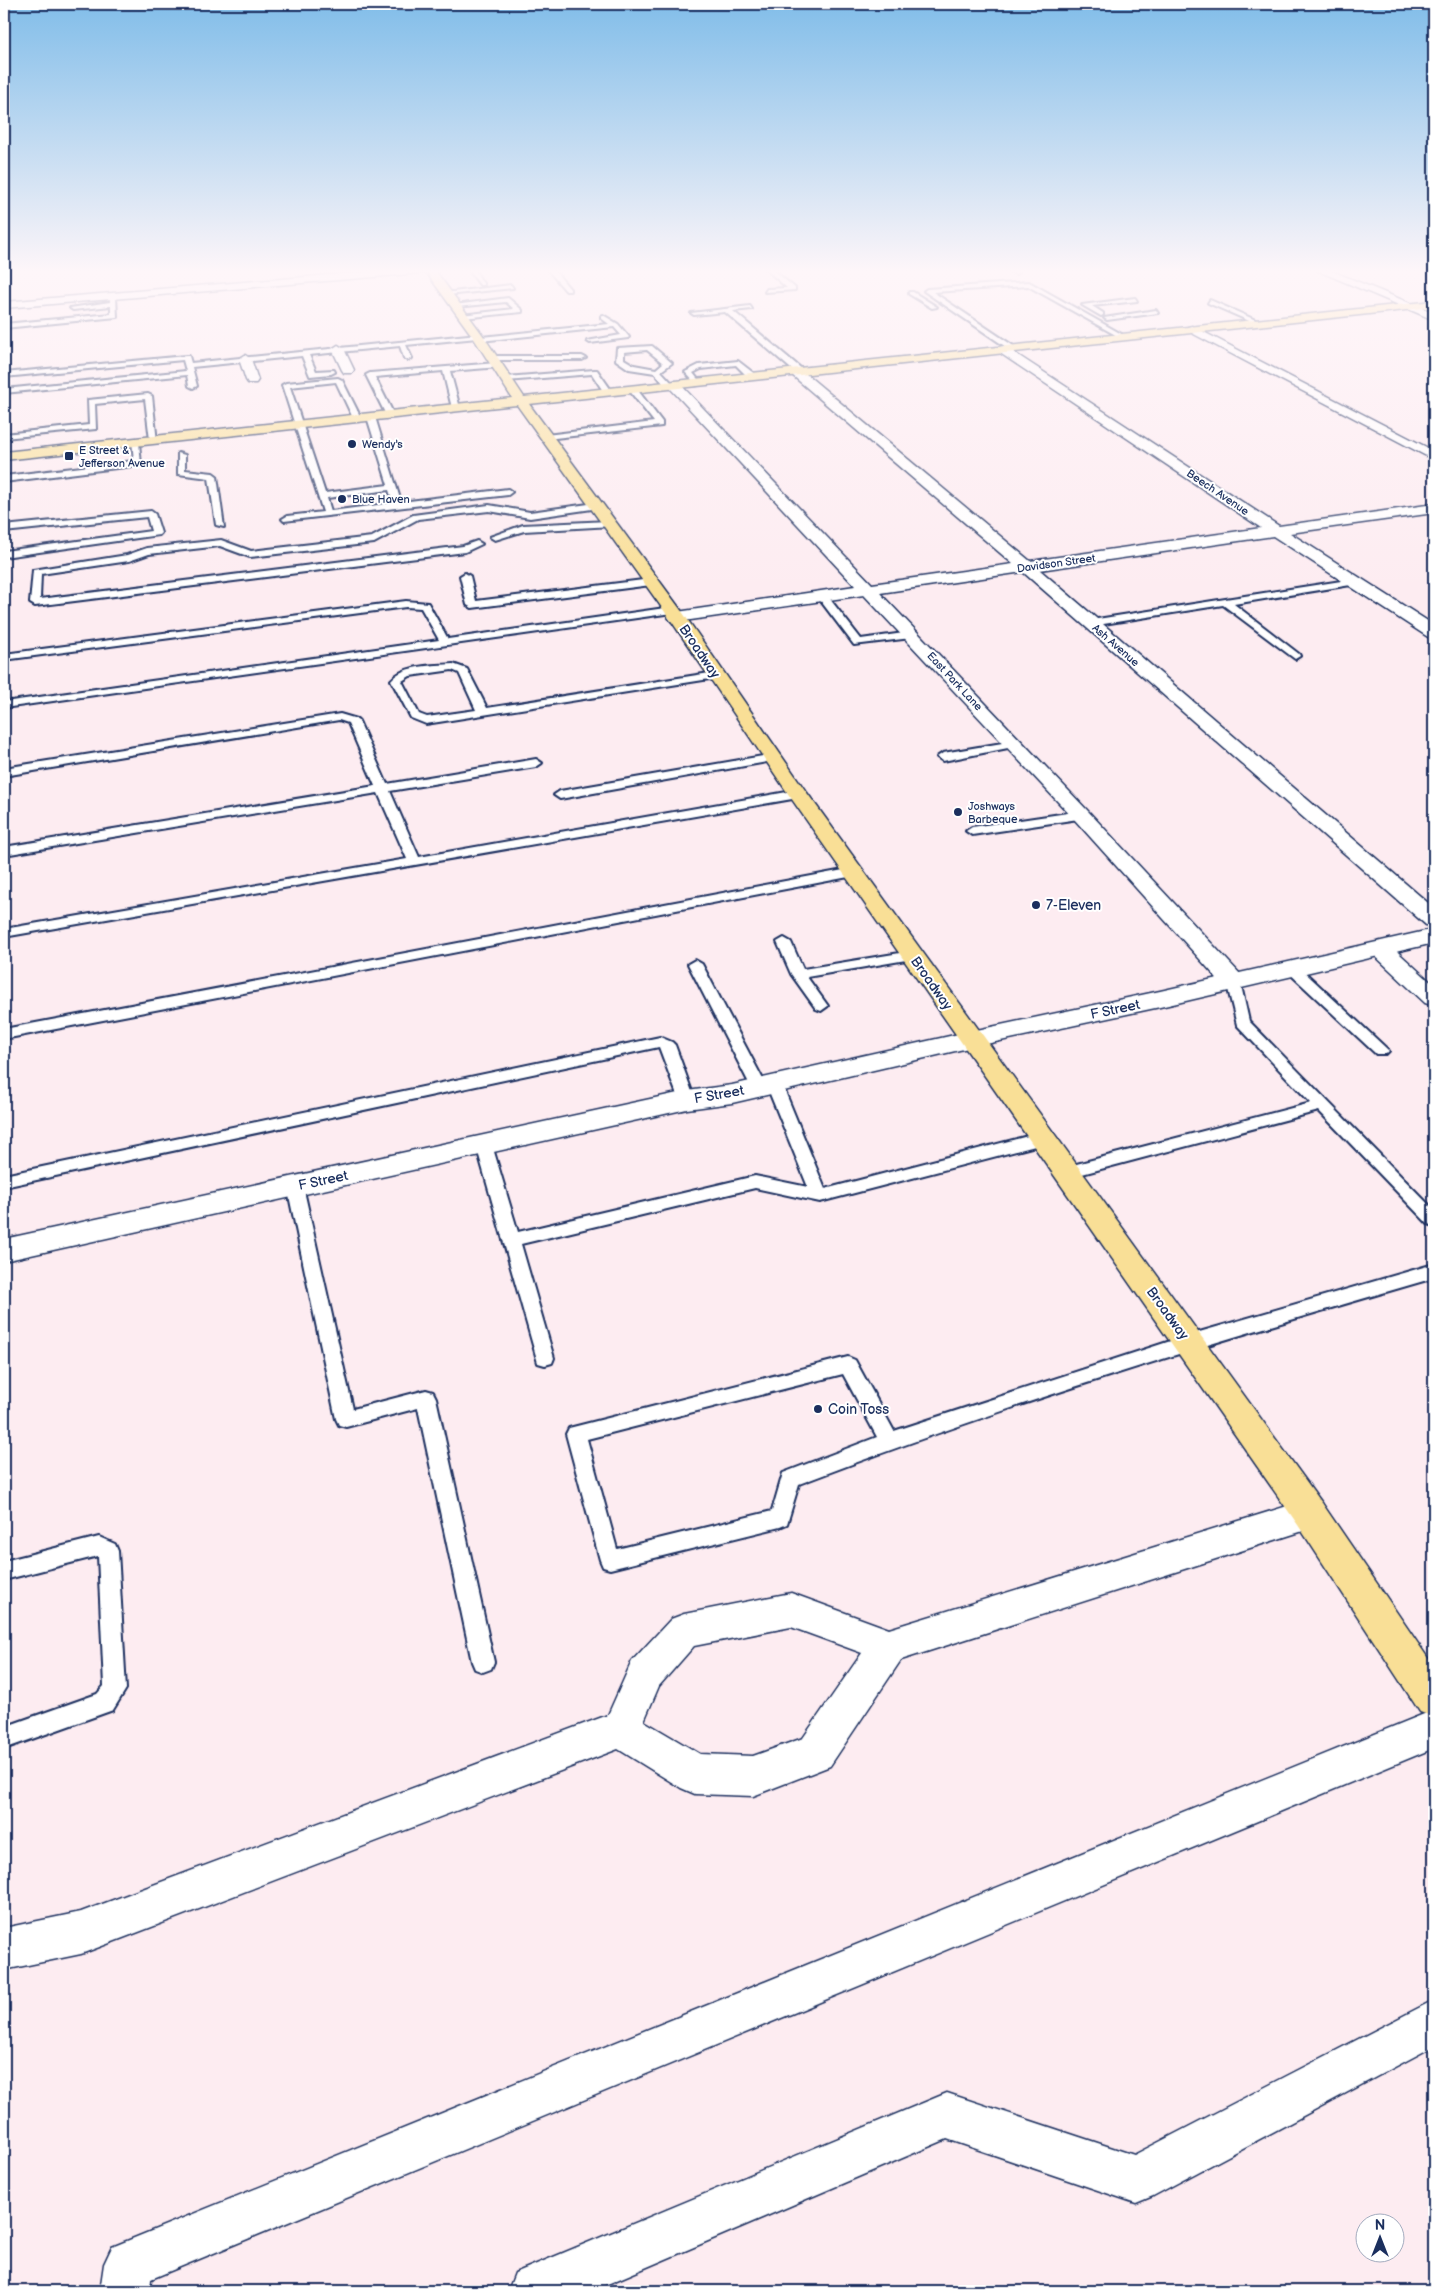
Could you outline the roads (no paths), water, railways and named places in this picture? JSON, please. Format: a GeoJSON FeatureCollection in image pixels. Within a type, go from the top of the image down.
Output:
{"type":"FeatureCollection","features":[{"type":"Feature","properties":{"kind":"main road","name":"Broadway"},"geometry":{"type":"LineString","coordinates":[[504,376],[520,401],[674,614],[912,955],[1310,1514],[1434,1699]]}},
{"type":"Feature","properties":{"kind":"main road"},"geometry":{"type":"LineString","coordinates":[[4,456],[761,376]]}},
{"type":"Feature","properties":{"kind":"street"},"geometry":{"type":"LineString","coordinates":[[251,376],[252,380]]}},
{"type":"Feature","properties":{"kind":"street","name":"Ash Avenue"},"geometry":{"type":"LineString","coordinates":[[803,376],[1091,622],[1434,920]]}},
{"type":"Feature","properties":{"kind":"street","name":"Beech Avenue"},"geometry":{"type":"LineString","coordinates":[[1048,376],[1276,531],[1434,633]]}},
{"type":"Feature","properties":{"kind":"street"},"geometry":{"type":"LineString","coordinates":[[1282,376],[1434,456]]}},
{"type":"Feature","properties":{"kind":"street","name":"East Park Lane"},"geometry":{"type":"LineString","coordinates":[[672,386],[868,589],[1081,815],[1233,981]]}},
{"type":"Feature","properties":{"kind":"street","name":"Davidson Street"},"geometry":{"type":"LineString","coordinates":[[674,614],[822,596],[1434,508]]}},
{"type":"Feature","properties":{"kind":"street","name":"F Street"},"geometry":{"type":"LineString","coordinates":[[4,1250],[687,1100],[766,1086],[1434,936]]}},
{"type":"Feature","properties":{"kind":"street"},"geometry":{"type":"LineString","coordinates":[[1381,949],[1434,998]]}},
{"type":"Feature","properties":{"kind":"street"},"geometry":{"type":"LineString","coordinates":[[4,1949],[81,1934],[621,1729],[645,1674],[684,1632],[791,1610],[889,1646],[1310,1514]]}},
{"type":"Feature","properties":{"kind":"street"},"geometry":{"type":"LineString","coordinates":[[621,1729],[695,1774],[753,1776],[816,1752],[889,1646]]}},
{"type":"Feature","properties":{"kind":"street"},"geometry":{"type":"LineString","coordinates":[[126,2291],[130,2264],[1434,1729]]}},
{"type":"Feature","properties":{"kind":"street"},"geometry":{"type":"LineString","coordinates":[[534,2291],[947,2116],[1136,2179],[1434,2022]]}},
{"type":"Feature","properties":{"kind":"lane"},"geometry":{"type":"LineString","coordinates":[[4,391],[129,376]]}},
{"type":"Feature","properties":{"kind":"lane"},"geometry":{"type":"LineString","coordinates":[[191,376],[193,386]]}},
{"type":"Feature","properties":{"kind":"lane"},"geometry":{"type":"LineString","coordinates":[[371,376],[390,414]]}},
{"type":"Feature","properties":{"kind":"lane"},"geometry":{"type":"LineString","coordinates":[[448,376],[456,408]]}},
{"type":"Feature","properties":{"kind":"lane"},"geometry":{"type":"LineString","coordinates":[[506,379],[542,376]]}},
{"type":"Feature","properties":{"kind":"lane"},"geometry":{"type":"LineString","coordinates":[[597,376],[608,392]]}},
{"type":"Feature","properties":{"kind":"lane"},"geometry":{"type":"LineString","coordinates":[[662,376],[672,386]]}},
{"type":"Feature","properties":{"kind":"lane"},"geometry":{"type":"LineString","coordinates":[[328,514],[297,424],[286,385],[338,380],[364,417],[398,505]]}},
{"type":"Feature","properties":{"kind":"lane"},"geometry":{"type":"LineString","coordinates":[[546,437],[659,424],[633,390]]}},
{"type":"Feature","properties":{"kind":"lane"},"geometry":{"type":"LineString","coordinates":[[4,436],[93,427],[91,402],[148,396],[154,440]]}},
{"type":"Feature","properties":{"kind":"lane"},"geometry":{"type":"LineString","coordinates":[[187,436],[180,452],[181,472],[213,476],[221,525]]}},
{"type":"Feature","properties":{"kind":"lane"},"geometry":{"type":"LineString","coordinates":[[4,479],[138,463],[135,442]]}},
{"type":"Feature","properties":{"kind":"lane"},"geometry":{"type":"LineString","coordinates":[[322,496],[392,487]]}},
{"type":"Feature","properties":{"kind":"lane"},"geometry":{"type":"LineString","coordinates":[[288,519],[508,492]]}},
{"type":"Feature","properties":{"kind":"lane"},"geometry":{"type":"LineString","coordinates":[[477,544],[464,549],[275,562],[220,543],[147,551],[129,558],[36,572],[34,603],[275,562],[374,540],[416,517],[489,508],[530,515],[596,506]]}},
{"type":"Feature","properties":{"kind":"lane"},"geometry":{"type":"LineString","coordinates":[[4,529],[151,514],[156,533],[4,554]]}},
{"type":"Feature","properties":{"kind":"lane"},"geometry":{"type":"LineString","coordinates":[[522,528],[530,515]]}},
{"type":"Feature","properties":{"kind":"lane"},"geometry":{"type":"LineString","coordinates":[[495,536],[522,528],[609,524]]}},
{"type":"Feature","properties":{"kind":"lane"},"geometry":{"type":"LineString","coordinates":[[465,576],[472,605],[651,582]]}},
{"type":"Feature","properties":{"kind":"lane"},"geometry":{"type":"LineString","coordinates":[[1091,622],[1354,582]]}},
{"type":"Feature","properties":{"kind":"lane"},"geometry":{"type":"LineString","coordinates":[[822,596],[858,643],[911,635]]}},
{"type":"Feature","properties":{"kind":"lane"},"geometry":{"type":"LineString","coordinates":[[1225,602],[1295,656]]}},
{"type":"Feature","properties":{"kind":"lane"},"geometry":{"type":"LineString","coordinates":[[4,657],[406,604],[424,605],[446,642]]}},
{"type":"Feature","properties":{"kind":"lane"},"geometry":{"type":"LineString","coordinates":[[4,704],[446,642],[674,614]]}},
{"type":"Feature","properties":{"kind":"lane"},"geometry":{"type":"LineString","coordinates":[[483,712],[463,671],[458,668],[407,673],[396,680],[415,716],[426,721],[483,712],[716,675]]}},
{"type":"Feature","properties":{"kind":"lane"},"geometry":{"type":"LineString","coordinates":[[4,772],[340,717],[353,721],[414,860]]}},
{"type":"Feature","properties":{"kind":"lane"},"geometry":{"type":"LineString","coordinates":[[943,757],[1014,744]]}},
{"type":"Feature","properties":{"kind":"lane"},"geometry":{"type":"LineString","coordinates":[[560,795],[774,758]]}},
{"type":"Feature","properties":{"kind":"lane"},"geometry":{"type":"LineString","coordinates":[[4,851],[536,763]]}},
{"type":"Feature","properties":{"kind":"lane"},"geometry":{"type":"LineString","coordinates":[[4,933],[798,794]]}},
{"type":"Feature","properties":{"kind":"lane"},"geometry":{"type":"LineString","coordinates":[[972,831],[1081,815]]}},
{"type":"Feature","properties":{"kind":"lane"},"geometry":{"type":"LineString","coordinates":[[4,1034],[854,872]]}},
{"type":"Feature","properties":{"kind":"lane"},"geometry":{"type":"LineString","coordinates":[[784,942],[798,974],[821,1006]]}},
{"type":"Feature","properties":{"kind":"lane"},"geometry":{"type":"LineString","coordinates":[[798,974],[912,955]]}},
{"type":"Feature","properties":{"kind":"lane"},"geometry":{"type":"LineString","coordinates":[[695,964],[766,1086],[820,1196]]}},
{"type":"Feature","properties":{"kind":"lane"},"geometry":{"type":"LineString","coordinates":[[1292,968],[1381,1051]]}},
{"type":"Feature","properties":{"kind":"lane"},"geometry":{"type":"LineString","coordinates":[[1233,981],[1242,1022],[1434,1220]]}},
{"type":"Feature","properties":{"kind":"lane"},"geometry":{"type":"LineString","coordinates":[[4,1181],[660,1042],[667,1045],[687,1100]]}},
{"type":"Feature","properties":{"kind":"lane"},"geometry":{"type":"LineString","coordinates":[[1068,1172],[1322,1105]]}},
{"type":"Feature","properties":{"kind":"lane"},"geometry":{"type":"LineString","coordinates":[[511,1240],[755,1182],[820,1196],[1043,1138]]}},
{"type":"Feature","properties":{"kind":"lane"},"geometry":{"type":"LineString","coordinates":[[484,1145],[545,1358]]}},
{"type":"Feature","properties":{"kind":"lane"},"geometry":{"type":"LineString","coordinates":[[295,1186],[346,1419],[426,1398],[483,1662]]}},
{"type":"Feature","properties":{"kind":"lane"},"geometry":{"type":"LineString","coordinates":[[889,1441],[848,1365],[576,1434],[610,1560],[780,1518],[790,1479],[889,1441],[1189,1342],[1434,1271]]}},
{"type":"Feature","properties":{"kind":"lane"},"geometry":{"type":"LineString","coordinates":[[4,1570],[99,1546],[108,1550],[115,1689],[105,1702],[4,1738]]}},
{"type":"Feature","properties":{"kind":"place","name":"Wendy's"},"geometry":{"type":"Point","coordinates":[352,444]}},
{"type":"Feature","properties":{"kind":"place","name":"E Street & Jefferson Avenue"},"geometry":{"type":"Point","coordinates":[69,456]}},
{"type":"Feature","properties":{"kind":"place","name":"Blue Haven"},"geometry":{"type":"Point","coordinates":[342,499]}},
{"type":"Feature","properties":{"kind":"place","name":"Joshways Barbeque"},"geometry":{"type":"Point","coordinates":[958,812]}},
{"type":"Feature","properties":{"kind":"place","name":"7-Eleven"},"geometry":{"type":"Point","coordinates":[1036,905]}},
{"type":"Feature","properties":{"kind":"place","name":"Coin Toss"},"geometry":{"type":"Point","coordinates":[818,1409]}}]}
